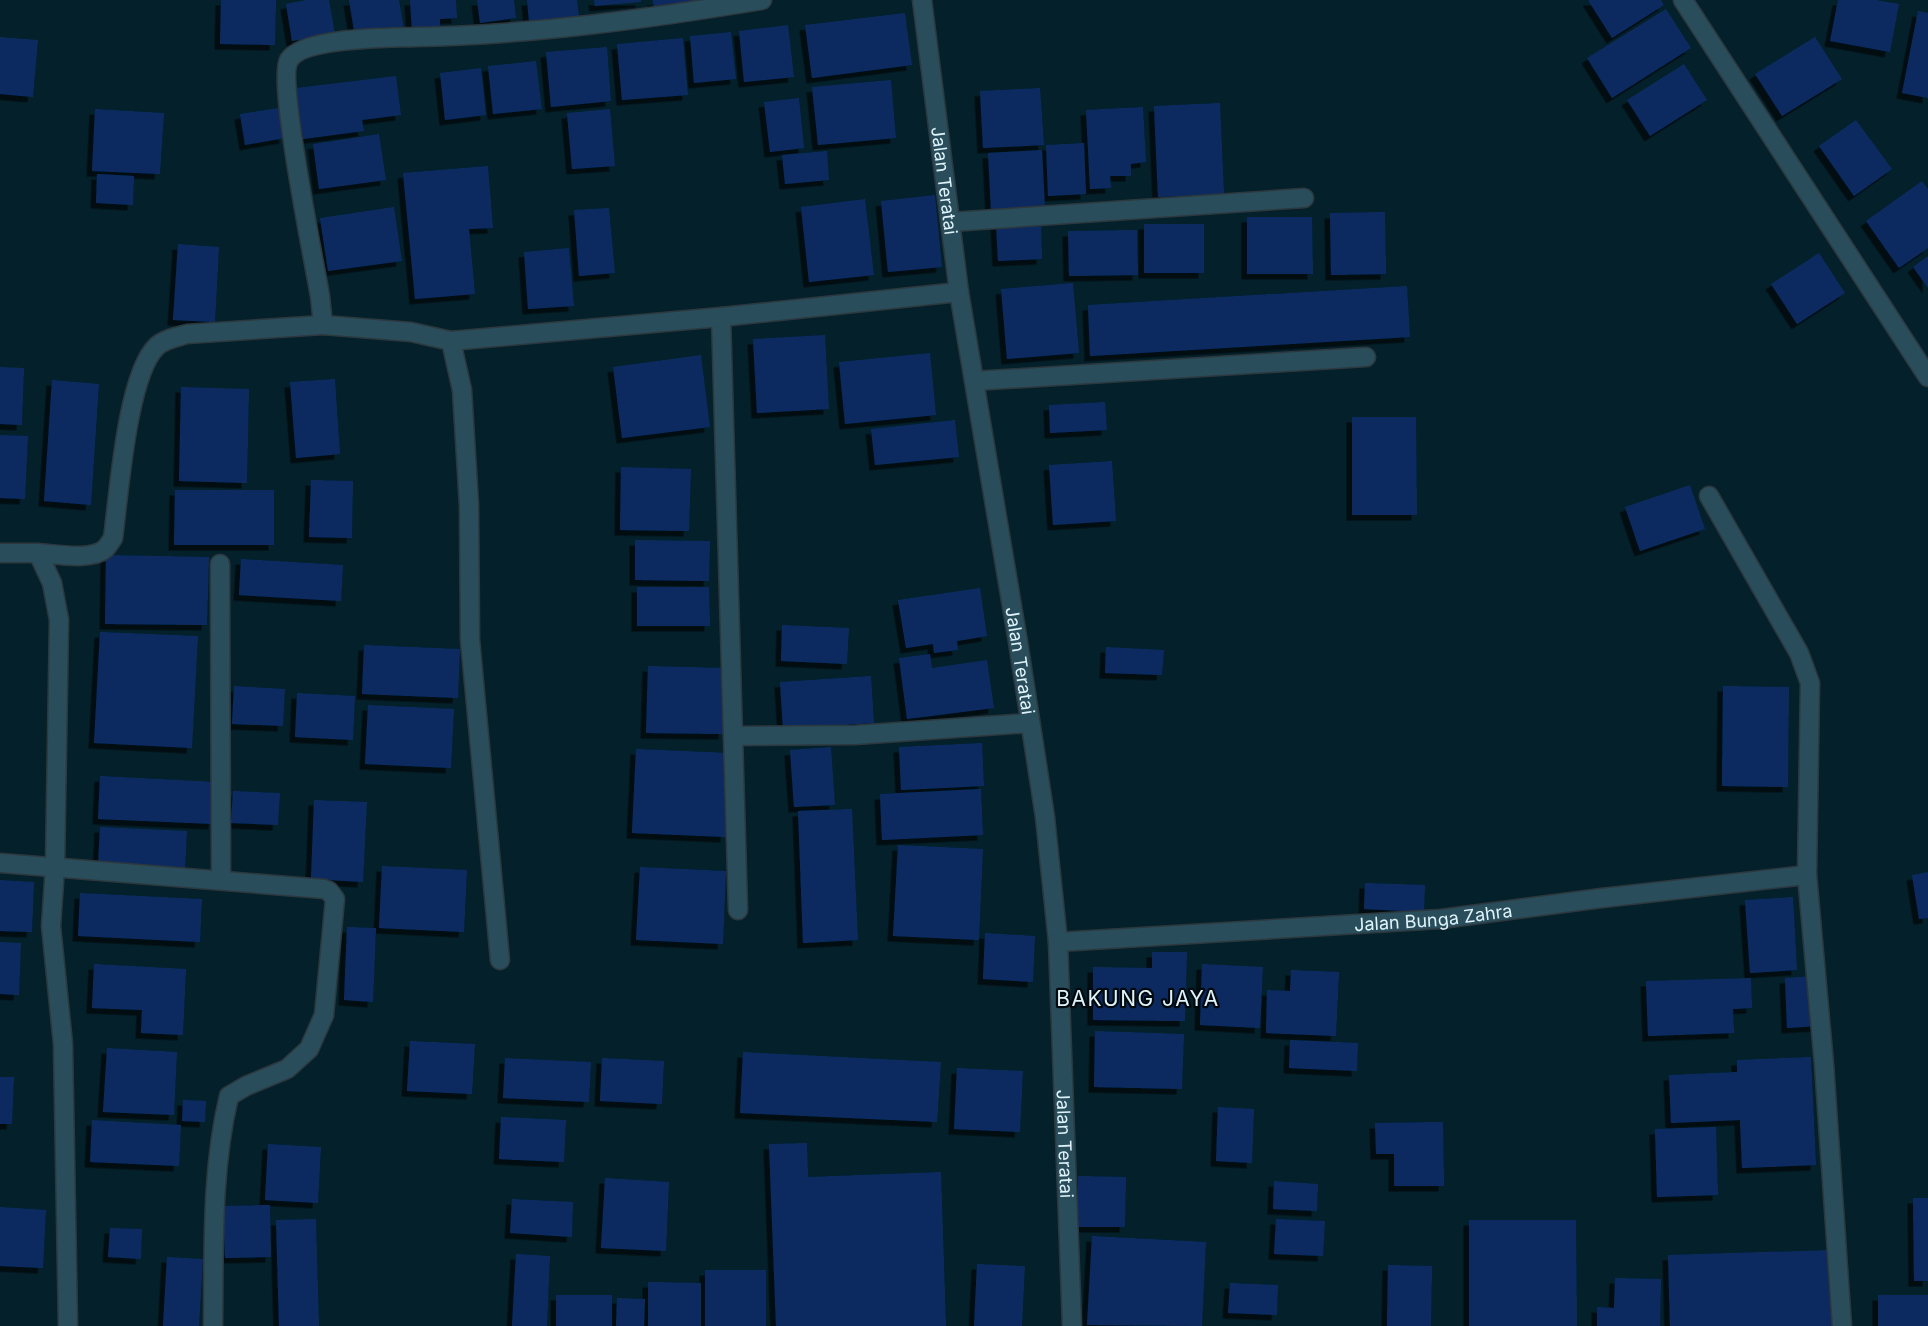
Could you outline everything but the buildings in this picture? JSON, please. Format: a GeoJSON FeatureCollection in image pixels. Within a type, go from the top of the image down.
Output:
{"type":"FeatureCollection","features":[{"type":"Feature","properties":{"kind":"street"},"geometry":{"type":"LineString","coordinates":[[323,325],[286,84],[287,62],[294,52],[329,42],[460,36],[565,27],[680,14],[762,0]]}},
{"type":"Feature","properties":{"kind":"street","name":"Jalan Teratai"},"geometry":{"type":"LineString","coordinates":[[922,0],[959,292],[1045,817],[1058,942],[1072,1326]]}},
{"type":"Feature","properties":{"kind":"street"},"geometry":{"type":"LineString","coordinates":[[1683,0],[1928,377]]}},
{"type":"Feature","properties":{"kind":"street"},"geometry":{"type":"LineString","coordinates":[[951,222],[1304,198]]}},
{"type":"Feature","properties":{"kind":"street"},"geometry":{"type":"LineString","coordinates":[[0,553],[84,556],[98,554],[106,549],[113,538],[132,404],[141,371],[156,347],[167,340],[187,334],[323,325],[411,332],[451,341],[722,317],[959,292]]}},
{"type":"Feature","properties":{"kind":"street"},"geometry":{"type":"LineString","coordinates":[[722,317],[738,910]]}},
{"type":"Feature","properties":{"kind":"street"},"geometry":{"type":"LineString","coordinates":[[451,341],[462,390],[469,505],[470,640],[500,960]]}},
{"type":"Feature","properties":{"kind":"street"},"geometry":{"type":"LineString","coordinates":[[974,381],[1366,357]]}},
{"type":"Feature","properties":{"kind":"street"},"geometry":{"type":"LineString","coordinates":[[1709,496],[1799,653],[1810,683],[1807,875],[1824,1064],[1842,1326]]}},
{"type":"Feature","properties":{"kind":"street"},"geometry":{"type":"LineString","coordinates":[[38,553],[52,583],[59,620],[55,867],[51,926],[63,1044],[68,1326]]}},
{"type":"Feature","properties":{"kind":"street"},"geometry":{"type":"LineString","coordinates":[[220,564],[221,879]]}},
{"type":"Feature","properties":{"kind":"street"},"geometry":{"type":"LineString","coordinates":[[733,736],[855,735],[1030,723]]}},
{"type":"Feature","properties":{"kind":"street"},"geometry":{"type":"LineString","coordinates":[[0,863],[324,889],[335,898],[324,1015],[309,1049],[287,1070],[246,1086],[229,1096],[221,1128],[215,1201],[213,1326]]}},
{"type":"Feature","properties":{"kind":"street","name":"Jalan Bunga Zahra"},"geometry":{"type":"LineString","coordinates":[[1058,942],[1441,919],[1602,897],[1807,875]]}},
{"type":"Feature","properties":{"kind":"district","name":"BAKUNG JAYA"},"geometry":{"type":"Point","coordinates":[1138,998]}}]}
